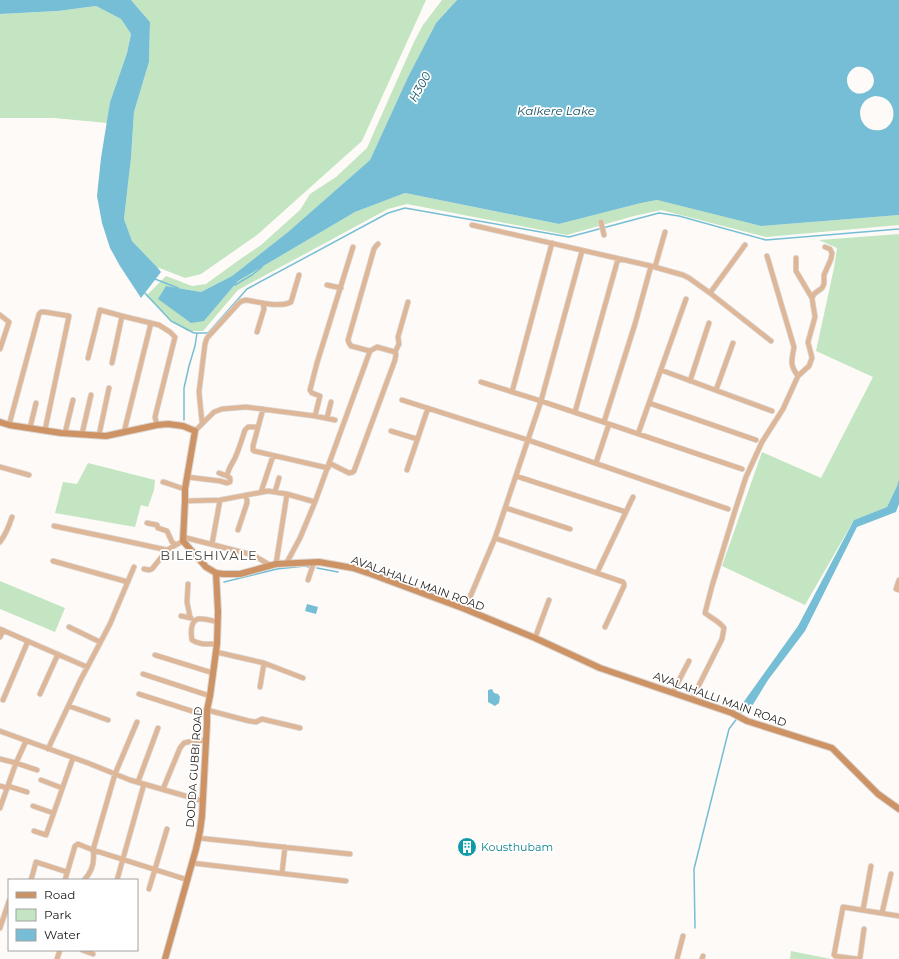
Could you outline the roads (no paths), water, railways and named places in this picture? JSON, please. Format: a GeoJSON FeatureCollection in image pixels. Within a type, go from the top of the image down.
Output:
{"type":"FeatureCollection","features":[{"type":"Feature","properties":{"kind":"main road"},"geometry":{"type":"LineString","coordinates":[[0,422],[9,425],[65,433],[106,436],[168,424],[183,426],[194,431],[185,489],[183,539],[206,567],[216,573]]}},
{"type":"Feature","properties":{"kind":"main road","name":"AVALAHALLI MAIN ROAD"},"geometry":{"type":"LineString","coordinates":[[216,573],[240,574],[273,565],[314,562],[353,568],[371,574],[465,608],[600,668],[732,713],[747,721],[832,748],[878,794],[899,809]]}},
{"type":"Feature","properties":{"kind":"main road","name":"DODDA GUBBI ROAD"},"geometry":{"type":"LineString","coordinates":[[165,959],[188,880],[202,816],[207,713],[217,644],[218,622],[216,573]]}},
{"type":"Feature","properties":{"kind":"street"},"geometry":{"type":"LineString","coordinates":[[472,225],[683,275],[710,293],[771,340]]}},
{"type":"Feature","properties":{"kind":"street"},"geometry":{"type":"LineString","coordinates":[[596,464],[634,324],[664,232]]}},
{"type":"Feature","properties":{"kind":"street"},"geometry":{"type":"LineString","coordinates":[[512,392],[552,243]]}},
{"type":"Feature","properties":{"kind":"street"},"geometry":{"type":"LineString","coordinates":[[378,244],[374,249],[348,340],[351,346],[370,351],[378,347],[396,352]]}},
{"type":"Feature","properties":{"kind":"street"},"geometry":{"type":"LineString","coordinates":[[710,293],[745,245]]}},
{"type":"Feature","properties":{"kind":"street"},"geometry":{"type":"LineString","coordinates":[[315,416],[320,396],[312,393],[310,390],[353,247]]}},
{"type":"Feature","properties":{"kind":"street"},"geometry":{"type":"LineString","coordinates":[[812,298],[814,294],[822,288],[824,284],[824,275],[831,260],[832,253],[830,249],[825,247]]}},
{"type":"Feature","properties":{"kind":"street"},"geometry":{"type":"LineString","coordinates":[[465,608],[495,538],[506,508],[541,401],[582,251]]}},
{"type":"Feature","properties":{"kind":"street"},"geometry":{"type":"LineString","coordinates":[[767,256],[794,347],[791,360],[792,366],[798,376]]}},
{"type":"Feature","properties":{"kind":"street"},"geometry":{"type":"LineString","coordinates":[[692,699],[724,634],[724,628],[720,623],[704,613],[746,477],[762,442],[783,409],[798,376],[809,366],[812,358],[808,342],[815,317],[812,298],[796,271],[796,258]]}},
{"type":"Feature","properties":{"kind":"street"},"geometry":{"type":"LineString","coordinates":[[574,412],[618,259]]}},
{"type":"Feature","properties":{"kind":"street"},"geometry":{"type":"LineString","coordinates":[[202,422],[199,392],[207,338],[242,301],[246,300],[283,305],[291,302],[299,275]]}},
{"type":"Feature","properties":{"kind":"street"},"geometry":{"type":"LineString","coordinates":[[327,284],[340,288]]}},
{"type":"Feature","properties":{"kind":"street"},"geometry":{"type":"LineString","coordinates":[[638,434],[686,299]]}},
{"type":"Feature","properties":{"kind":"street"},"geometry":{"type":"LineString","coordinates":[[263,409],[253,450],[273,456],[328,466],[349,473],[353,472],[395,360],[399,344],[398,337],[408,302]]}},
{"type":"Feature","properties":{"kind":"street"},"geometry":{"type":"LineString","coordinates":[[257,332],[264,309],[263,303]]}},
{"type":"Feature","properties":{"kind":"street"},"geometry":{"type":"LineString","coordinates":[[88,358],[100,310],[159,325],[170,332],[174,337],[155,417],[157,425]]}},
{"type":"Feature","properties":{"kind":"street"},"geometry":{"type":"LineString","coordinates":[[9,425],[39,314],[40,312],[45,312],[69,316],[45,430]]}},
{"type":"Feature","properties":{"kind":"street"},"geometry":{"type":"LineString","coordinates":[[0,315],[9,322],[2,336],[0,349]]}},
{"type":"Feature","properties":{"kind":"street"},"geometry":{"type":"LineString","coordinates":[[112,364],[122,316]]}},
{"type":"Feature","properties":{"kind":"street"},"geometry":{"type":"LineString","coordinates":[[124,432],[151,323]]}},
{"type":"Feature","properties":{"kind":"street"},"geometry":{"type":"LineString","coordinates":[[690,381],[709,323]]}},
{"type":"Feature","properties":{"kind":"street"},"geometry":{"type":"LineString","coordinates":[[716,390],[733,343]]}},
{"type":"Feature","properties":{"kind":"street"},"geometry":{"type":"LineString","coordinates":[[286,564],[300,538],[315,502],[370,351]]}},
{"type":"Feature","properties":{"kind":"street"},"geometry":{"type":"LineString","coordinates":[[661,370],[772,410]]}},
{"type":"Feature","properties":{"kind":"street"},"geometry":{"type":"LineString","coordinates":[[481,382],[742,469]]}},
{"type":"Feature","properties":{"kind":"street"},"geometry":{"type":"LineString","coordinates":[[99,435],[109,388]]}},
{"type":"Feature","properties":{"kind":"street"},"geometry":{"type":"LineString","coordinates":[[82,434],[91,395]]}},
{"type":"Feature","properties":{"kind":"street"},"geometry":{"type":"LineString","coordinates":[[65,433],[72,400]]}},
{"type":"Feature","properties":{"kind":"street"},"geometry":{"type":"LineString","coordinates":[[402,400],[528,440],[728,509]]}},
{"type":"Feature","properties":{"kind":"street"},"geometry":{"type":"LineString","coordinates":[[327,418],[331,402]]}},
{"type":"Feature","properties":{"kind":"street"},"geometry":{"type":"LineString","coordinates":[[30,428],[36,403]]}},
{"type":"Feature","properties":{"kind":"street"},"geometry":{"type":"LineString","coordinates":[[649,403],[756,440]]}},
{"type":"Feature","properties":{"kind":"street"},"geometry":{"type":"LineString","coordinates":[[194,431],[214,412],[222,408],[246,407],[335,420]]}},
{"type":"Feature","properties":{"kind":"street"},"geometry":{"type":"LineString","coordinates":[[407,470],[428,408]]}},
{"type":"Feature","properties":{"kind":"street"},"geometry":{"type":"LineString","coordinates":[[227,476],[246,430],[248,427],[258,427]]}},
{"type":"Feature","properties":{"kind":"street"},"geometry":{"type":"LineString","coordinates":[[391,431],[417,439]]}},
{"type":"Feature","properties":{"kind":"street"},"geometry":{"type":"LineString","coordinates":[[261,492],[273,456]]}},
{"type":"Feature","properties":{"kind":"street"},"geometry":{"type":"LineString","coordinates":[[0,467],[29,475]]}},
{"type":"Feature","properties":{"kind":"street"},"geometry":{"type":"LineString","coordinates":[[187,477],[227,483],[231,481],[227,476],[219,473]]}},
{"type":"Feature","properties":{"kind":"street"},"geometry":{"type":"LineString","coordinates":[[516,476],[626,512]]}},
{"type":"Feature","properties":{"kind":"street"},"geometry":{"type":"LineString","coordinates":[[275,492],[279,478]]}},
{"type":"Feature","properties":{"kind":"street"},"geometry":{"type":"LineString","coordinates":[[163,482],[185,489]]}},
{"type":"Feature","properties":{"kind":"street"},"geometry":{"type":"LineString","coordinates":[[185,501],[220,500],[268,491],[287,494],[315,502]]}},
{"type":"Feature","properties":{"kind":"street"},"geometry":{"type":"LineString","coordinates":[[144,569],[152,569],[167,550],[183,539],[212,544],[253,555],[273,565],[287,494]]}},
{"type":"Feature","properties":{"kind":"street"},"geometry":{"type":"LineString","coordinates":[[238,530],[247,503],[245,495]]}},
{"type":"Feature","properties":{"kind":"street"},"geometry":{"type":"LineString","coordinates":[[597,574],[633,497]]}},
{"type":"Feature","properties":{"kind":"street"},"geometry":{"type":"LineString","coordinates":[[212,544],[220,500]]}},
{"type":"Feature","properties":{"kind":"street"},"geometry":{"type":"LineString","coordinates":[[506,508],[570,529]]}},
{"type":"Feature","properties":{"kind":"street"},"geometry":{"type":"LineString","coordinates":[[0,542],[7,532],[12,518]]}},
{"type":"Feature","properties":{"kind":"street"},"geometry":{"type":"LineString","coordinates":[[147,522],[157,525],[158,528],[167,531],[172,542],[176,545]]}},
{"type":"Feature","properties":{"kind":"street"},"geometry":{"type":"LineString","coordinates":[[54,526],[167,550]]}},
{"type":"Feature","properties":{"kind":"street"},"geometry":{"type":"LineString","coordinates":[[495,538],[623,582],[624,584],[605,627]]}},
{"type":"Feature","properties":{"kind":"street"},"geometry":{"type":"LineString","coordinates":[[53,561],[128,582]]}},
{"type":"Feature","properties":{"kind":"street"},"geometry":{"type":"LineString","coordinates":[[308,580],[314,562]]}},
{"type":"Feature","properties":{"kind":"street"},"geometry":{"type":"LineString","coordinates":[[48,749],[87,667],[110,624],[134,567]]}},
{"type":"Feature","properties":{"kind":"street"},"geometry":{"type":"LineString","coordinates":[[899,580],[896,589],[899,590]]}},
{"type":"Feature","properties":{"kind":"street"},"geometry":{"type":"LineString","coordinates":[[188,584],[187,602],[190,617]]}},
{"type":"Feature","properties":{"kind":"street"},"geometry":{"type":"LineString","coordinates":[[535,638],[549,600]]}},
{"type":"Feature","properties":{"kind":"street"},"geometry":{"type":"LineString","coordinates":[[181,616],[190,617],[196,621]]}},
{"type":"Feature","properties":{"kind":"street"},"geometry":{"type":"LineString","coordinates":[[217,644],[199,644],[192,640],[192,632],[193,624],[198,619],[218,622]]}},
{"type":"Feature","properties":{"kind":"street"},"geometry":{"type":"LineString","coordinates":[[69,627],[100,642]]}},
{"type":"Feature","properties":{"kind":"street"},"geometry":{"type":"LineString","coordinates":[[0,637],[1,630],[87,667]]}},
{"type":"Feature","properties":{"kind":"street"},"geometry":{"type":"LineString","coordinates":[[3,700],[28,641]]}},
{"type":"Feature","properties":{"kind":"street"},"geometry":{"type":"LineString","coordinates":[[216,652],[264,663],[303,678]]}},
{"type":"Feature","properties":{"kind":"street"},"geometry":{"type":"LineString","coordinates":[[40,694],[58,654]]}},
{"type":"Feature","properties":{"kind":"street"},"geometry":{"type":"LineString","coordinates":[[155,655],[213,673]]}},
{"type":"Feature","properties":{"kind":"street"},"geometry":{"type":"LineString","coordinates":[[673,692],[689,661]]}},
{"type":"Feature","properties":{"kind":"street"},"geometry":{"type":"LineString","coordinates":[[260,687],[264,663]]}},
{"type":"Feature","properties":{"kind":"street"},"geometry":{"type":"LineString","coordinates":[[143,674],[210,696]]}},
{"type":"Feature","properties":{"kind":"street"},"geometry":{"type":"LineString","coordinates":[[139,694],[207,713],[256,722],[262,719],[300,728]]}},
{"type":"Feature","properties":{"kind":"street"},"geometry":{"type":"LineString","coordinates":[[69,706],[108,720]]}},
{"type":"Feature","properties":{"kind":"street"},"geometry":{"type":"LineString","coordinates":[[85,879],[89,875],[95,859],[93,850],[115,774],[137,722]]}},
{"type":"Feature","properties":{"kind":"street"},"geometry":{"type":"LineString","coordinates":[[138,782],[158,728]]}},
{"type":"Feature","properties":{"kind":"street"},"geometry":{"type":"LineString","coordinates":[[0,731],[138,782],[203,801]]}},
{"type":"Feature","properties":{"kind":"street"},"geometry":{"type":"LineString","coordinates":[[163,789],[180,748],[184,743],[206,740]]}},
{"type":"Feature","properties":{"kind":"street"},"geometry":{"type":"LineString","coordinates":[[0,808],[26,741]]}},
{"type":"Feature","properties":{"kind":"street"},"geometry":{"type":"LineString","coordinates":[[34,830],[46,835],[73,758]]}},
{"type":"Feature","properties":{"kind":"street"},"geometry":{"type":"LineString","coordinates":[[0,759],[37,770]]}},
{"type":"Feature","properties":{"kind":"street"},"geometry":{"type":"LineString","coordinates":[[41,780],[62,788]]}},
{"type":"Feature","properties":{"kind":"street"},"geometry":{"type":"LineString","coordinates":[[117,879],[144,784]]}},
{"type":"Feature","properties":{"kind":"street"},"geometry":{"type":"LineString","coordinates":[[0,786],[27,792]]}},
{"type":"Feature","properties":{"kind":"street"},"geometry":{"type":"LineString","coordinates":[[32,806],[53,813]]}},
{"type":"Feature","properties":{"kind":"street"},"geometry":{"type":"LineString","coordinates":[[149,889],[167,830]]}},
{"type":"Feature","properties":{"kind":"street"},"geometry":{"type":"LineString","coordinates":[[198,838],[350,854]]}},
{"type":"Feature","properties":{"kind":"street"},"geometry":{"type":"LineString","coordinates":[[65,879],[74,846],[78,844],[123,860],[188,880]]}},
{"type":"Feature","properties":{"kind":"street"},"geometry":{"type":"LineString","coordinates":[[282,873],[285,847]]}},
{"type":"Feature","properties":{"kind":"street"},"geometry":{"type":"LineString","coordinates":[[31,879],[36,862],[67,872]]}},
{"type":"Feature","properties":{"kind":"street"},"geometry":{"type":"LineString","coordinates":[[192,863],[346,881]]}},
{"type":"Feature","properties":{"kind":"street"},"geometry":{"type":"LineString","coordinates":[[863,910],[871,866]]}},
{"type":"Feature","properties":{"kind":"street"},"geometry":{"type":"LineString","coordinates":[[882,913],[891,874]]}},
{"type":"Feature","properties":{"kind":"street"},"geometry":{"type":"LineString","coordinates":[[0,928],[8,904]]}},
{"type":"Feature","properties":{"kind":"street"},"geometry":{"type":"LineString","coordinates":[[864,929],[860,958],[834,955],[843,907],[899,916]]}},
{"type":"Feature","properties":{"kind":"street"},"geometry":{"type":"LineString","coordinates":[[676,959],[683,936]]}},
{"type":"Feature","properties":{"kind":"street"},"geometry":{"type":"LineString","coordinates":[[85,951],[93,954]]}},
{"type":"Feature","properties":{"kind":"water"},"geometry":{"type":"Polygon","coordinates":[[[0,0],[131,0],[150,22],[149,62],[134,112],[131,158],[124,219],[132,241],[161,272],[141,298],[110,248],[102,223],[97,196],[101,158],[110,102],[127,53],[131,34],[121,19],[96,6],[58,11],[0,14],[0,0]]]}},
{"type":"Feature","properties":{"kind":"water","name":"Kalkere Lake"},"geometry":{"type":"Polygon","coordinates":[[[457,0],[899,0],[899,215],[761,226],[657,200],[559,224],[405,193],[355,212],[238,281],[204,321],[191,323],[158,299],[166,286],[201,292],[232,276],[288,232],[370,160],[408,77],[436,23],[457,0]],[[856,67],[851,71],[847,81],[851,90],[860,94],[871,89],[874,80],[871,72],[867,69],[856,67]],[[875,96],[867,99],[863,104],[860,110],[860,116],[867,127],[873,130],[881,130],[891,123],[893,117],[892,106],[883,97],[875,96]]]}},
{"type":"Feature","properties":{"kind":"water"},"geometry":{"type":"Polygon","coordinates":[[[899,479],[899,504],[896,512],[857,527],[805,631],[768,680],[749,711],[740,707],[798,626],[854,520],[887,507],[899,479]]]}},
{"type":"Feature","properties":{"kind":"water"},"geometry":{"type":"Polygon","coordinates":[[[307,604],[318,607],[316,614],[305,611],[307,604]]]}},
{"type":"Feature","properties":{"kind":"water"},"geometry":{"type":"Polygon","coordinates":[[[492,689],[494,693],[498,694],[500,697],[499,703],[495,706],[488,702],[488,690],[492,689]]]}},
{"type":"Feature","properties":{"kind":"waterway"},"geometry":{"type":"LineString","coordinates":[[144,292],[171,321],[194,333],[208,333],[247,289],[388,213],[405,208],[569,237],[659,213],[679,216],[766,240],[899,229]]}},
{"type":"Feature","properties":{"kind":"waterway"},"geometry":{"type":"LineString","coordinates":[[235,285],[262,267]]}},
{"type":"Feature","properties":{"kind":"waterway"},"geometry":{"type":"LineString","coordinates":[[155,279],[178,288]]}},
{"type":"Feature","properties":{"kind":"waterway"},"geometry":{"type":"LineString","coordinates":[[184,420],[184,388],[197,333]]}},
{"type":"Feature","properties":{"kind":"waterway"},"geometry":{"type":"LineString","coordinates":[[224,582],[277,569],[305,566],[309,567]]}},
{"type":"Feature","properties":{"kind":"waterway"},"geometry":{"type":"LineString","coordinates":[[317,568],[338,572]]}},
{"type":"Feature","properties":{"kind":"waterway"},"geometry":{"type":"LineString","coordinates":[[740,714],[745,708]]}},
{"type":"Feature","properties":{"kind":"waterway"},"geometry":{"type":"LineString","coordinates":[[695,928],[694,869],[729,729],[738,717]]}},
{"type":"Feature","properties":{"kind":"place","name":"Kousthubam"},"geometry":{"type":"Point","coordinates":[467,847]}},
{"type":"Feature","properties":{"kind":"district","name":"BILESHIVALE"},"geometry":{"type":"Point","coordinates":[209,555]}},
{"type":"Feature","properties":{"kind":"water label","name":"H300"},"geometry":{"type":"Point","coordinates":[420,87]}}]}
